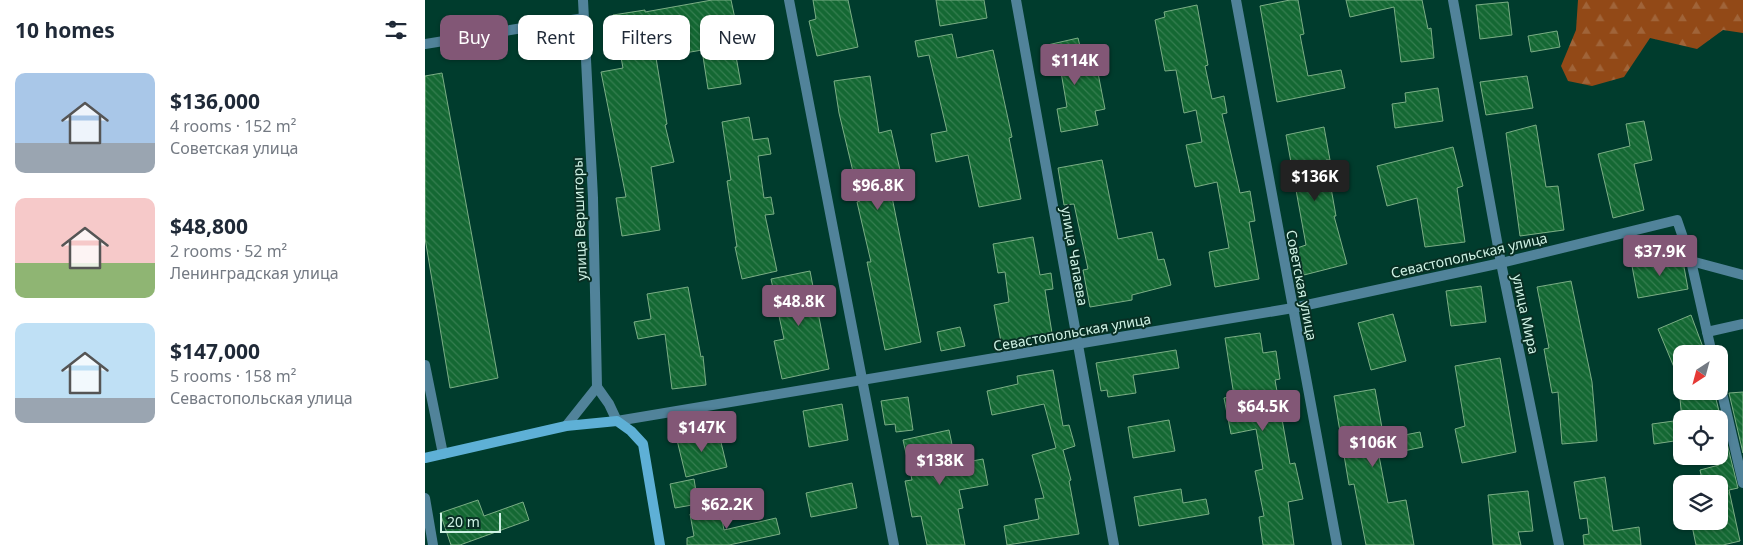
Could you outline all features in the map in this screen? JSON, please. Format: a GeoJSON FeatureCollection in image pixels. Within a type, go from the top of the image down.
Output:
{"type":"FeatureCollection","features":[{"type":"Feature","properties":{"kind":"street","name":"улица Вершигоры"},"geometry":{"type":"LineString","coordinates":[[583,0],[584,15]]}},
{"type":"Feature","properties":{"kind":"street"},"geometry":{"type":"LineString","coordinates":[[789,0],[894,545]]}},
{"type":"Feature","properties":{"kind":"street","name":"улица Чапаева"},"geometry":{"type":"LineString","coordinates":[[1016,0],[1114,545]]}},
{"type":"Feature","properties":{"kind":"street","name":"Советская улица"},"geometry":{"type":"LineString","coordinates":[[1236,0],[1337,545]]}},
{"type":"Feature","properties":{"kind":"street","name":"улица Мира"},"geometry":{"type":"LineString","coordinates":[[1453,0],[1501,263],[1559,545]]}},
{"type":"Feature","properties":{"kind":"street"},"geometry":{"type":"LineString","coordinates":[[425,44],[518,29]]}},
{"type":"Feature","properties":{"kind":"street","name":"улица Вершигоры"},"geometry":{"type":"LineString","coordinates":[[586,60],[593,198],[597,387]]}},
{"type":"Feature","properties":{"kind":"street","name":"Севастопольская улица"},"geometry":{"type":"LineString","coordinates":[[425,458],[566,426],[617,421],[1293,308],[1501,263],[1677,220],[1691,260]]}},
{"type":"Feature","properties":{"kind":"street"},"geometry":{"type":"LineString","coordinates":[[1711,345],[1691,260],[1743,275]]}},
{"type":"Feature","properties":{"kind":"street"},"geometry":{"type":"LineString","coordinates":[[1707,332],[1743,324]]}},
{"type":"Feature","properties":{"kind":"street"},"geometry":{"type":"LineString","coordinates":[[425,365],[443,454]]}},
{"type":"Feature","properties":{"kind":"street"},"geometry":{"type":"LineString","coordinates":[[566,426],[597,387],[609,404],[617,421],[631,431],[643,444],[660,545]]}},
{"type":"Feature","properties":{"kind":"street"},"geometry":{"type":"LineString","coordinates":[[1724,400],[1743,482]]}},
{"type":"Feature","properties":{"kind":"street"},"geometry":{"type":"LineString","coordinates":[[425,498],[433,545]]}},
{"type":"Feature","properties":{"kind":"green space"},"geometry":{"type":"Polygon","coordinates":[[[1578,0],[1743,0],[1743,33],[1723,30],[1697,49],[1650,38],[1624,77],[1592,86],[1568,81],[1561,66],[1576,30],[1578,0]]]}},
{"type":"Feature","properties":{"kind":"building"},"geometry":{"type":"Polygon","coordinates":[[[712,0],[731,0],[734,15],[700,15],[700,50],[690,52],[690,15],[613,15],[645,10],[645,12],[712,0]]]}},
{"type":"Feature","properties":{"kind":"building"},"geometry":{"type":"Polygon","coordinates":[[[813,0],[848,0],[858,47],[817,56],[809,21],[816,19],[813,0]]]}},
{"type":"Feature","properties":{"kind":"building"},"geometry":{"type":"Polygon","coordinates":[[[936,0],[984,0],[987,18],[940,26],[936,0]]]}},
{"type":"Feature","properties":{"kind":"building"},"geometry":{"type":"Polygon","coordinates":[[[1298,0],[1304,34],[1300,35],[1308,76],[1341,70],[1345,88],[1277,102],[1260,6],[1298,0]]]}},
{"type":"Feature","properties":{"kind":"building"},"geometry":{"type":"Polygon","coordinates":[[[1346,0],[1422,0],[1428,29],[1431,28],[1434,58],[1401,62],[1394,7],[1350,17],[1346,0]]]}},
{"type":"Feature","properties":{"kind":"building"},"geometry":{"type":"Polygon","coordinates":[[[1508,2],[1512,35],[1480,39],[1476,5],[1508,2]]]}},
{"type":"Feature","properties":{"kind":"building"},"geometry":{"type":"Polygon","coordinates":[[[1197,5],[1208,65],[1205,66],[1212,99],[1224,96],[1227,113],[1222,114],[1240,193],[1250,191],[1255,221],[1249,222],[1259,279],[1215,287],[1209,252],[1229,248],[1217,182],[1195,187],[1186,145],[1202,142],[1196,110],[1184,113],[1176,70],[1165,71],[1155,20],[1165,17],[1164,12],[1197,5]]]}},
{"type":"Feature","properties":{"kind":"building"},"geometry":{"type":"Polygon","coordinates":[[[1557,31],[1560,47],[1531,52],[1528,36],[1557,31]]]}},
{"type":"Feature","properties":{"kind":"building"},"geometry":{"type":"Polygon","coordinates":[[[952,34],[957,58],[993,50],[1012,137],[1009,138],[1021,199],[979,207],[968,155],[936,162],[931,134],[947,131],[929,55],[918,57],[915,41],[952,34]]]}},
{"type":"Feature","properties":{"kind":"building"},"geometry":{"type":"Polygon","coordinates":[[[1078,38],[1087,75],[1098,73],[1105,109],[1095,111],[1098,125],[1061,132],[1057,109],[1067,107],[1061,72],[1050,74],[1043,46],[1078,38]]]}},
{"type":"Feature","properties":{"kind":"building"},"geometry":{"type":"Polygon","coordinates":[[[621,60],[656,60],[667,124],[665,125],[674,162],[651,167],[660,230],[622,236],[616,198],[626,197],[601,72],[623,68],[621,60]]]}},
{"type":"Feature","properties":{"kind":"building"},"geometry":{"type":"Polygon","coordinates":[[[704,60],[737,60],[741,84],[708,89],[704,60]]]}},
{"type":"Feature","properties":{"kind":"building"},"geometry":{"type":"Polygon","coordinates":[[[442,73],[498,378],[450,388],[425,238],[425,76],[442,73]]]}},
{"type":"Feature","properties":{"kind":"building"},"geometry":{"type":"Polygon","coordinates":[[[870,76],[879,133],[891,130],[900,170],[887,172],[921,342],[885,350],[867,262],[871,262],[857,202],[860,201],[839,113],[834,81],[870,76]]]}},
{"type":"Feature","properties":{"kind":"building"},"geometry":{"type":"Polygon","coordinates":[[[1527,76],[1533,108],[1486,115],[1480,82],[1527,76]]]}},
{"type":"Feature","properties":{"kind":"building"},"geometry":{"type":"Polygon","coordinates":[[[1438,88],[1443,121],[1395,128],[1392,104],[1406,102],[1405,93],[1438,88]]]}},
{"type":"Feature","properties":{"kind":"building"},"geometry":{"type":"Polygon","coordinates":[[[749,117],[753,140],[768,138],[771,154],[758,156],[764,198],[771,197],[774,214],[765,215],[777,271],[742,279],[735,247],[737,247],[727,181],[731,180],[722,122],[749,117]]]}},
{"type":"Feature","properties":{"kind":"building"},"geometry":{"type":"Polygon","coordinates":[[[1644,121],[1652,160],[1634,164],[1644,210],[1613,218],[1598,154],[1630,146],[1626,124],[1644,121]]]}},
{"type":"Feature","properties":{"kind":"building"},"geometry":{"type":"Polygon","coordinates":[[[1536,125],[1546,187],[1558,186],[1564,230],[1520,236],[1506,133],[1536,125]]]}},
{"type":"Feature","properties":{"kind":"building"},"geometry":{"type":"Polygon","coordinates":[[[1324,127],[1330,160],[1326,160],[1336,216],[1334,216],[1347,264],[1304,275],[1297,248],[1306,245],[1286,135],[1324,127]]]}},
{"type":"Feature","properties":{"kind":"building"},"geometry":{"type":"Polygon","coordinates":[[[1453,147],[1463,186],[1457,188],[1465,242],[1425,247],[1417,198],[1387,206],[1377,166],[1453,147]]]}},
{"type":"Feature","properties":{"kind":"building"},"geometry":{"type":"Polygon","coordinates":[[[1102,160],[1118,239],[1152,232],[1158,260],[1164,259],[1171,285],[1132,295],[1132,300],[1090,307],[1083,270],[1088,269],[1074,204],[1064,205],[1058,168],[1102,160]]]}},
{"type":"Feature","properties":{"kind":"building"},"geometry":{"type":"Polygon","coordinates":[[[1033,237],[1040,275],[1051,273],[1053,289],[1045,290],[1052,333],[1001,342],[994,305],[1009,302],[1005,272],[998,273],[993,244],[1033,237]]]}},
{"type":"Feature","properties":{"kind":"building"},"geometry":{"type":"Polygon","coordinates":[[[1682,256],[1688,289],[1638,298],[1632,266],[1682,256]]]}},
{"type":"Feature","properties":{"kind":"building"},"geometry":{"type":"Polygon","coordinates":[[[810,271],[829,369],[782,379],[774,341],[784,339],[771,279],[810,271]]]}},
{"type":"Feature","properties":{"kind":"building"},"geometry":{"type":"Polygon","coordinates":[[[1571,281],[1592,382],[1597,441],[1562,444],[1558,392],[1552,393],[1544,349],[1549,348],[1537,287],[1571,281]]]}},
{"type":"Feature","properties":{"kind":"building"},"geometry":{"type":"Polygon","coordinates":[[[1481,286],[1486,322],[1451,326],[1446,291],[1481,286]]]}},
{"type":"Feature","properties":{"kind":"building"},"geometry":{"type":"Polygon","coordinates":[[[688,287],[701,357],[703,356],[706,385],[672,389],[665,334],[638,339],[634,322],[651,319],[647,294],[688,287]]]}},
{"type":"Feature","properties":{"kind":"building"},"geometry":{"type":"Polygon","coordinates":[[[1393,314],[1406,361],[1371,370],[1358,323],[1393,314]]]}},
{"type":"Feature","properties":{"kind":"building"},"geometry":{"type":"Polygon","coordinates":[[[1691,315],[1702,345],[1673,345],[1673,365],[1658,329],[1691,315]]]}},
{"type":"Feature","properties":{"kind":"building"},"geometry":{"type":"Polygon","coordinates":[[[960,327],[965,346],[941,351],[937,332],[960,327]]]}},
{"type":"Feature","properties":{"kind":"building"},"geometry":{"type":"Polygon","coordinates":[[[1260,333],[1263,353],[1276,351],[1280,379],[1275,380],[1290,464],[1295,463],[1303,499],[1288,502],[1294,545],[1263,545],[1259,517],[1264,516],[1255,471],[1263,469],[1256,429],[1231,434],[1224,398],[1234,396],[1225,338],[1260,333]]]}},
{"type":"Feature","properties":{"kind":"building"},"geometry":{"type":"Polygon","coordinates":[[[1176,350],[1179,368],[1133,375],[1136,393],[1108,397],[1107,390],[1101,391],[1096,363],[1176,350]]]}},
{"type":"Feature","properties":{"kind":"building"},"geometry":{"type":"Polygon","coordinates":[[[1500,358],[1516,452],[1462,463],[1455,429],[1465,426],[1455,366],[1500,358]]]}},
{"type":"Feature","properties":{"kind":"building"},"geometry":{"type":"Polygon","coordinates":[[[1053,370],[1063,426],[1069,425],[1075,446],[1063,450],[1071,480],[1069,481],[1079,534],[1007,545],[1004,526],[1039,519],[1035,499],[1044,498],[1032,455],[1056,448],[1044,404],[992,415],[987,391],[1018,384],[1017,376],[1053,370]]]}},
{"type":"Feature","properties":{"kind":"building"},"geometry":{"type":"Polygon","coordinates":[[[1375,389],[1384,439],[1420,432],[1423,447],[1379,456],[1388,503],[1406,500],[1414,545],[1366,545],[1354,484],[1349,485],[1334,396],[1375,389]]]}},
{"type":"Feature","properties":{"kind":"building"},"geometry":{"type":"Polygon","coordinates":[[[1743,392],[1743,453],[1729,393],[1743,392]]]}},
{"type":"Feature","properties":{"kind":"building"},"geometry":{"type":"Polygon","coordinates":[[[908,397],[913,430],[896,432],[895,424],[885,425],[881,401],[908,397]]]}},
{"type":"Feature","properties":{"kind":"building"},"geometry":{"type":"Polygon","coordinates":[[[1680,400],[1716,400],[1719,410],[1681,410],[1680,400]]]}},
{"type":"Feature","properties":{"kind":"building"},"geometry":{"type":"Polygon","coordinates":[[[842,404],[848,440],[809,447],[803,411],[842,404]]]}},
{"type":"Feature","properties":{"kind":"building"},"geometry":{"type":"Polygon","coordinates":[[[1169,420],[1175,451],[1133,458],[1128,427],[1169,420]]]}},
{"type":"Feature","properties":{"kind":"building"},"geometry":{"type":"Polygon","coordinates":[[[1673,421],[1673,441],[1654,444],[1652,424],[1673,421]]]}},
{"type":"Feature","properties":{"kind":"building"},"geometry":{"type":"Polygon","coordinates":[[[718,430],[727,467],[686,477],[677,440],[718,430]]]}},
{"type":"Feature","properties":{"kind":"building"},"geometry":{"type":"Polygon","coordinates":[[[949,430],[956,464],[983,459],[988,485],[959,490],[963,508],[958,509],[965,545],[927,545],[921,516],[912,517],[905,481],[912,480],[903,440],[949,430]]]}},
{"type":"Feature","properties":{"kind":"building"},"geometry":{"type":"Polygon","coordinates":[[[1728,448],[1738,488],[1729,490],[1740,541],[1723,545],[1696,545],[1693,530],[1728,530],[1728,475],[1701,475],[1700,470],[1719,465],[1728,465],[1728,448]]]}},
{"type":"Feature","properties":{"kind":"building"},"geometry":{"type":"Polygon","coordinates":[[[1605,477],[1613,531],[1639,527],[1641,545],[1584,545],[1583,535],[1589,534],[1587,518],[1580,519],[1574,482],[1605,477]]]}},
{"type":"Feature","properties":{"kind":"building"},"geometry":{"type":"Polygon","coordinates":[[[694,479],[698,504],[675,508],[670,484],[694,479]]]}},
{"type":"Feature","properties":{"kind":"building"},"geometry":{"type":"Polygon","coordinates":[[[852,483],[857,508],[811,517],[806,493],[852,483]]]}},
{"type":"Feature","properties":{"kind":"building"},"geometry":{"type":"Polygon","coordinates":[[[1181,489],[1183,503],[1206,499],[1209,514],[1139,526],[1134,497],[1181,489]]]}},
{"type":"Feature","properties":{"kind":"building"},"geometry":{"type":"Polygon","coordinates":[[[1528,491],[1533,531],[1518,532],[1521,545],[1493,545],[1488,495],[1528,491]]]}},
{"type":"Feature","properties":{"kind":"building"},"geometry":{"type":"Polygon","coordinates":[[[478,500],[484,516],[523,502],[529,520],[460,545],[451,545],[440,513],[478,500]]]}},
{"type":"Feature","properties":{"kind":"building"},"geometry":{"type":"Polygon","coordinates":[[[720,509],[724,530],[776,518],[780,534],[729,545],[687,545],[687,538],[694,536],[690,514],[720,509]]]}}]}
